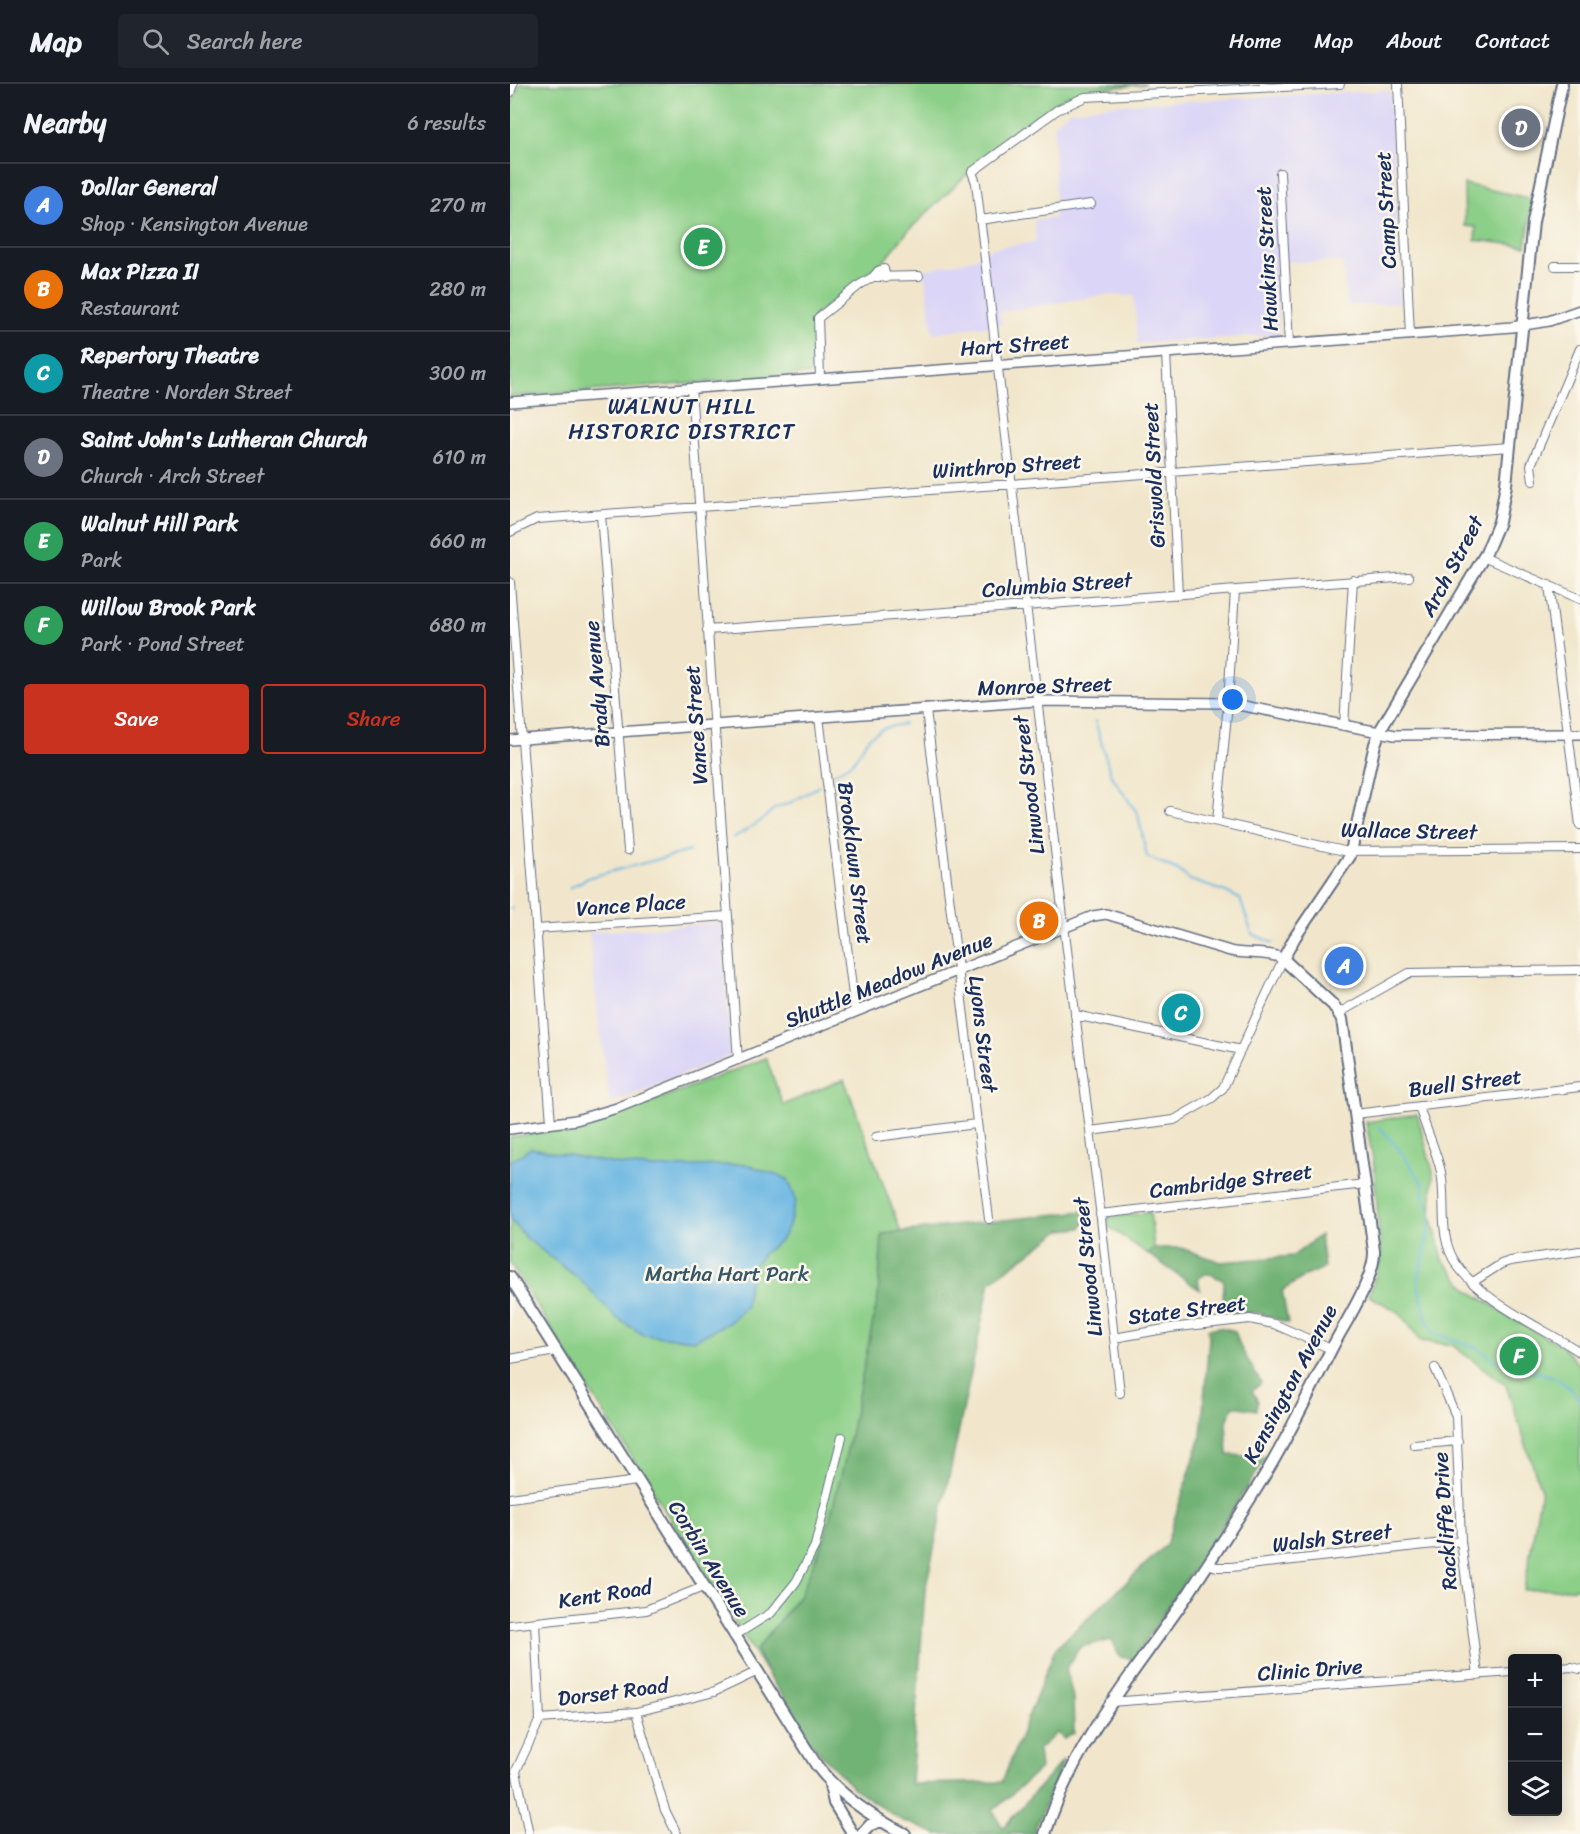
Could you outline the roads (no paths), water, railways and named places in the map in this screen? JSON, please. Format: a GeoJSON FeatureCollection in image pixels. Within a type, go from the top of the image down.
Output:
{"type":"FeatureCollection","features":[{"type":"Feature","properties":{"kind":"main road","name":"Arch Street"},"geometry":{"type":"LineString","coordinates":[[1283,959],[1292,941],[1348,860],[1379,733],[1484,557],[1501,513],[1534,218],[1562,84]]}},
{"type":"Feature","properties":{"kind":"main road"},"geometry":{"type":"LineString","coordinates":[[1283,959],[1340,1013]]}},
{"type":"Feature","properties":{"kind":"main road","name":"Kensington Avenue"},"geometry":{"type":"LineString","coordinates":[[1045,1834],[1057,1799],[1083,1745],[1110,1702],[1208,1564],[1271,1463],[1373,1265],[1374,1251],[1340,1013]]}},
{"type":"Feature","properties":{"kind":"main road","name":"Corbin Avenue"},"geometry":{"type":"LineString","coordinates":[[510,1277],[807,1753],[829,1780],[850,1799],[881,1821],[905,1834]]}},
{"type":"Feature","properties":{"kind":"main road"},"geometry":{"type":"LineString","coordinates":[[829,1780],[834,1803],[853,1834]]}},
{"type":"Feature","properties":{"kind":"main road"},"geometry":{"type":"LineString","coordinates":[[862,1834],[868,1826],[881,1821]]}},
{"type":"Feature","properties":{"kind":"street"},"geometry":{"type":"LineString","coordinates":[[510,93],[513,84]]}},
{"type":"Feature","properties":{"kind":"street","name":"Linwood Street"},"geometry":{"type":"LineString","coordinates":[[1120,1393],[981,220],[976,183],[972,172],[1069,103],[1089,96],[1124,90],[1340,84]]}},
{"type":"Feature","properties":{"kind":"street","name":"Camp Street"},"geometry":{"type":"LineString","coordinates":[[1398,84],[1410,335]]}},
{"type":"Feature","properties":{"kind":"street","name":"Hawkins Street"},"geometry":{"type":"LineString","coordinates":[[1280,173],[1289,344]]}},
{"type":"Feature","properties":{"kind":"street"},"geometry":{"type":"LineString","coordinates":[[981,220],[1091,204]]}},
{"type":"Feature","properties":{"kind":"street"},"geometry":{"type":"LineString","coordinates":[[1555,266],[1580,266]]}},
{"type":"Feature","properties":{"kind":"street"},"geometry":{"type":"LineString","coordinates":[[820,378],[818,318],[873,277],[919,276]]}},
{"type":"Feature","properties":{"kind":"street","name":"Hart Street"},"geometry":{"type":"LineString","coordinates":[[510,402],[1522,326],[1557,319],[1580,310]]}},
{"type":"Feature","properties":{"kind":"street"},"geometry":{"type":"LineString","coordinates":[[1533,481],[1531,465],[1580,349]]}},
{"type":"Feature","properties":{"kind":"street","name":"Griswold Street"},"geometry":{"type":"LineString","coordinates":[[1166,353],[1178,595]]}},
{"type":"Feature","properties":{"kind":"street","name":"Vance Street"},"geometry":{"type":"LineString","coordinates":[[691,388],[738,1060]]}},
{"type":"Feature","properties":{"kind":"street","name":"Winthrop Street"},"geometry":{"type":"LineString","coordinates":[[510,532],[537,519],[1510,447]]}},
{"type":"Feature","properties":{"kind":"street","name":"Brady Avenue"},"geometry":{"type":"LineString","coordinates":[[600,515],[628,850]]}},
{"type":"Feature","properties":{"kind":"street"},"geometry":{"type":"LineString","coordinates":[[1484,557],[1580,598]]}},
{"type":"Feature","properties":{"kind":"street","name":"Columbia Street"},"geometry":{"type":"LineString","coordinates":[[708,630],[1409,577]]}},
{"type":"Feature","properties":{"kind":"street"},"geometry":{"type":"LineString","coordinates":[[1344,726],[1353,580]]}},
{"type":"Feature","properties":{"kind":"street"},"geometry":{"type":"LineString","coordinates":[[510,582],[551,1123]]}},
{"type":"Feature","properties":{"kind":"street"},"geometry":{"type":"LineString","coordinates":[[1549,585],[1580,825]]}},
{"type":"Feature","properties":{"kind":"street"},"geometry":{"type":"LineString","coordinates":[[1217,821],[1235,590]]}},
{"type":"Feature","properties":{"kind":"street","name":"Monroe Street"},"geometry":{"type":"LineString","coordinates":[[510,740],[1037,701],[1228,703],[1395,735],[1580,734]]}},
{"type":"Feature","properties":{"kind":"street","name":"Lyons Street"},"geometry":{"type":"LineString","coordinates":[[926,710],[989,1219]]}},
{"type":"Feature","properties":{"kind":"street","name":"Brooklawn Street"},"geometry":{"type":"LineString","coordinates":[[819,717],[855,1012]]}},
{"type":"Feature","properties":{"kind":"street","name":"Wallace Street"},"geometry":{"type":"LineString","coordinates":[[1170,811],[1290,840],[1352,851],[1580,849]]}},
{"type":"Feature","properties":{"kind":"street","name":"Shuttle Meadow Avenue"},"geometry":{"type":"LineString","coordinates":[[510,1129],[576,1120],[617,1108],[1094,916],[1106,914],[1223,949],[1248,954],[1274,955],[1283,959]]}},
{"type":"Feature","properties":{"kind":"street","name":"Vance Place"},"geometry":{"type":"LineString","coordinates":[[536,929],[728,916]]}},
{"type":"Feature","properties":{"kind":"street"},"geometry":{"type":"LineString","coordinates":[[1090,1131],[1174,1120],[1212,1098],[1223,1088],[1283,959]]}},
{"type":"Feature","properties":{"kind":"street"},"geometry":{"type":"LineString","coordinates":[[1340,1013],[1408,973],[1580,970]]}},
{"type":"Feature","properties":{"kind":"street"},"geometry":{"type":"LineString","coordinates":[[1075,1015],[1241,1050]]}},
{"type":"Feature","properties":{"kind":"street","name":"Buell Street"},"geometry":{"type":"LineString","coordinates":[[1355,1114],[1580,1087]]}},
{"type":"Feature","properties":{"kind":"street"},"geometry":{"type":"LineString","coordinates":[[1419,1106],[1441,1173],[1443,1227],[1448,1249],[1457,1266],[1487,1295],[1580,1352]]}},
{"type":"Feature","properties":{"kind":"street"},"geometry":{"type":"LineString","coordinates":[[876,1137],[976,1124]]}},
{"type":"Feature","properties":{"kind":"street","name":"Cambridge Street"},"geometry":{"type":"LineString","coordinates":[[1100,1214],[1365,1184]]}},
{"type":"Feature","properties":{"kind":"street"},"geometry":{"type":"LineString","coordinates":[[1473,1282],[1501,1264],[1510,1261],[1580,1251]]}},
{"type":"Feature","properties":{"kind":"street","name":"State Street"},"geometry":{"type":"LineString","coordinates":[[1114,1338],[1170,1328],[1250,1319],[1274,1324],[1331,1349]]}},
{"type":"Feature","properties":{"kind":"street"},"geometry":{"type":"LineString","coordinates":[[510,1359],[556,1350]]}},
{"type":"Feature","properties":{"kind":"street","name":"Rackliffe Drive"},"geometry":{"type":"LineString","coordinates":[[1435,1368],[1456,1416],[1461,1541],[1478,1675]]}},
{"type":"Feature","properties":{"kind":"street"},"geometry":{"type":"LineString","coordinates":[[734,1636],[771,1613],[796,1582],[815,1546],[843,1437]]}},
{"type":"Feature","properties":{"kind":"street"},"geometry":{"type":"LineString","coordinates":[[1414,1444],[1458,1441]]}},
{"type":"Feature","properties":{"kind":"street"},"geometry":{"type":"LineString","coordinates":[[510,1498],[637,1481]]}},
{"type":"Feature","properties":{"kind":"street","name":"Walsh Street"},"geometry":{"type":"LineString","coordinates":[[1208,1564],[1217,1567],[1231,1567],[1461,1541]]}},
{"type":"Feature","properties":{"kind":"street","name":"Kent Road"},"geometry":{"type":"LineString","coordinates":[[510,1625],[646,1610],[704,1587]]}},
{"type":"Feature","properties":{"kind":"street"},"geometry":{"type":"LineString","coordinates":[[529,1834],[513,1770],[540,1719],[535,1623]]}},
{"type":"Feature","properties":{"kind":"street"},"geometry":{"type":"LineString","coordinates":[[1562,1668],[1580,1669]]}},
{"type":"Feature","properties":{"kind":"street","name":"Dorset Road"},"geometry":{"type":"LineString","coordinates":[[540,1719],[636,1712],[714,1692],[756,1672]]}},
{"type":"Feature","properties":{"kind":"street","name":"Clinic Drive"},"geometry":{"type":"LineString","coordinates":[[1110,1702],[1508,1672]]}},
{"type":"Feature","properties":{"kind":"street"},"geometry":{"type":"LineString","coordinates":[[636,1712],[665,1810],[677,1834]]}},
{"type":"Feature","properties":{"kind":"water"},"geometry":{"type":"Polygon","coordinates":[[[531,1148],[615,1164],[654,1168],[745,1164],[788,1179],[796,1200],[789,1225],[782,1239],[764,1253],[754,1265],[746,1306],[730,1322],[695,1340],[644,1335],[615,1317],[584,1283],[526,1238],[510,1219],[510,1162],[531,1148]]]}},
{"type":"Feature","properties":{"kind":"waterway"},"geometry":{"type":"LineString","coordinates":[[1095,721],[1111,775],[1138,814],[1147,857],[1178,870],[1190,880],[1240,899],[1252,934],[1273,943]]}},
{"type":"Feature","properties":{"kind":"waterway"},"geometry":{"type":"LineString","coordinates":[[835,773],[853,762],[869,737],[883,728],[904,724]]}},
{"type":"Feature","properties":{"kind":"waterway"},"geometry":{"type":"LineString","coordinates":[[733,838],[761,821],[774,809],[792,802],[819,786]]}},
{"type":"Feature","properties":{"kind":"waterway"},"geometry":{"type":"LineString","coordinates":[[569,888],[590,877],[690,851]]}},
{"type":"Feature","properties":{"kind":"waterway"},"geometry":{"type":"LineString","coordinates":[[1379,1126],[1418,1176],[1423,1184],[1423,1198],[1429,1206],[1431,1222],[1418,1282],[1426,1319],[1434,1333],[1477,1348],[1496,1361],[1517,1370],[1537,1372],[1557,1378],[1580,1400]]}},
{"type":"Feature","properties":{"kind":"place","name":"Saint John's Lutheran Church"},"geometry":{"type":"Point","coordinates":[1521,128]}},
{"type":"Feature","properties":{"kind":"place","name":"Walnut Hill Park"},"geometry":{"type":"Point","coordinates":[703,247]}},
{"type":"Feature","properties":{"kind":"place","name":"Max Pizza II"},"geometry":{"type":"Point","coordinates":[1039,921]}},
{"type":"Feature","properties":{"kind":"place","name":"Dollar General"},"geometry":{"type":"Point","coordinates":[1344,966]}},
{"type":"Feature","properties":{"kind":"place","name":"Repertory Theatre"},"geometry":{"type":"Point","coordinates":[1181,1013]}},
{"type":"Feature","properties":{"kind":"place","name":"Willow Brook Park"},"geometry":{"type":"Point","coordinates":[1519,1356]}},
{"type":"Feature","properties":{"kind":"district","name":"WALNUT HILL HISTORIC DISTRICT"},"geometry":{"type":"Point","coordinates":[682,418]}},
{"type":"Feature","properties":{"kind":"park label","name":"Martha Hart Park"},"geometry":{"type":"Point","coordinates":[727,1274]}}]}
